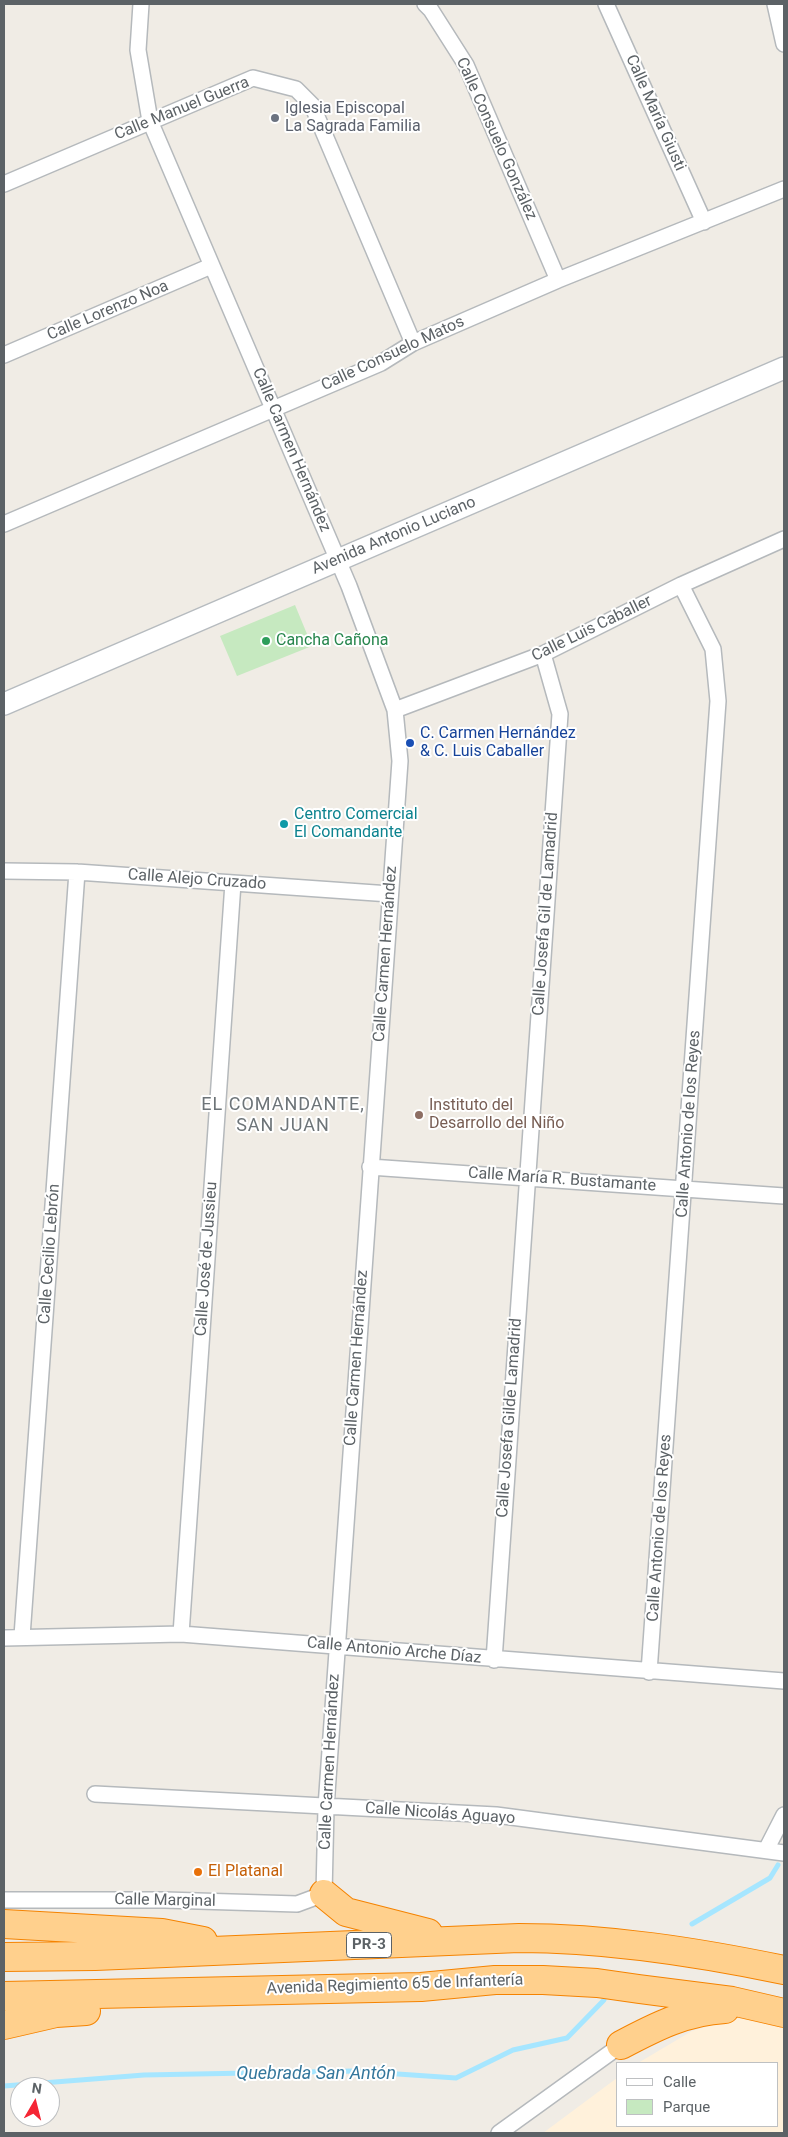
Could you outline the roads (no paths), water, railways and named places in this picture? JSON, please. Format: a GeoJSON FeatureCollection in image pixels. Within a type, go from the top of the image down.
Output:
{"type":"FeatureCollection","features":[{"type":"Feature","properties":{"kind":"highway"},"geometry":{"type":"LineString","coordinates":[[324,1894],[346,1912],[464,1942]]}},
{"type":"Feature","properties":{"kind":"highway"},"geometry":{"type":"LineString","coordinates":[[4,1924],[162,1933],[249,1949]]}},
{"type":"Feature","properties":{"kind":"highway","name":"PR-3"},"geometry":{"type":"LineString","coordinates":[[4,1957],[95,1956],[569,1938],[734,1960],[784,1970]]}},
{"type":"Feature","properties":{"kind":"highway","name":"Avenida Regimiento 65 de Infantería"},"geometry":{"type":"LineString","coordinates":[[4,1996],[421,1987],[495,1980],[597,1983],[758,2007],[784,2013]]}},
{"type":"Feature","properties":{"kind":"highway"},"geometry":{"type":"LineString","coordinates":[[621,2045],[645,2027],[650,2014],[639,1989]]}},
{"type":"Feature","properties":{"kind":"highway"},"geometry":{"type":"LineString","coordinates":[[4,2025],[56,2013],[210,2006],[275,1990]]}},
{"type":"Feature","properties":{"kind":"highway"},"geometry":{"type":"LineString","coordinates":[[621,2045],[663,2024],[690,2014],[758,2007]]}},
{"type":"Feature","properties":{"kind":"street","name":"Calle Carmen Hernández"},"geometry":{"type":"LineString","coordinates":[[141,4],[138,50],[150,121],[274,409],[337,560],[396,710],[400,761],[326,1807],[324,1894]]}},
{"type":"Feature","properties":{"kind":"street","name":"Calle Consuelo González"},"geometry":{"type":"LineString","coordinates":[[425,4],[431,10],[466,65],[558,280]]}},
{"type":"Feature","properties":{"kind":"street","name":"Calle María Giusti"},"geometry":{"type":"LineString","coordinates":[[606,4],[704,222]]}},
{"type":"Feature","properties":{"kind":"street"},"geometry":{"type":"LineString","coordinates":[[775,4],[784,44]]}},
{"type":"Feature","properties":{"kind":"street","name":"Calle Manuel Guerra"},"geometry":{"type":"LineString","coordinates":[[4,184],[253,78],[296,89],[312,105],[413,343]]}},
{"type":"Feature","properties":{"kind":"street","name":"Calle Consuelo Matos"},"geometry":{"type":"LineString","coordinates":[[4,524],[381,362],[413,343],[558,280],[784,189]]}},
{"type":"Feature","properties":{"kind":"street","name":"Calle Lorenzo Noa"},"geometry":{"type":"LineString","coordinates":[[4,355],[212,266]]}},
{"type":"Feature","properties":{"kind":"street","name":"Avenida Antonio Luciano"},"geometry":{"type":"LineString","coordinates":[[4,704],[784,368]]}},
{"type":"Feature","properties":{"kind":"street","name":"Calle Luis Caballer"},"geometry":{"type":"LineString","coordinates":[[396,710],[543,654],[681,585],[784,539]]}},
{"type":"Feature","properties":{"kind":"street","name":"Calle Antonio de los Reyes"},"geometry":{"type":"LineString","coordinates":[[650,1672],[718,701],[713,649],[681,585]]}},
{"type":"Feature","properties":{"kind":"street","name":"Calle Josefa Gil de Lamadrid"},"geometry":{"type":"LineString","coordinates":[[526,1176],[560,714],[543,654]]}},
{"type":"Feature","properties":{"kind":"street","name":"Calle Alejo Cruzado"},"geometry":{"type":"LineString","coordinates":[[4,871],[78,872],[390,894]]}},
{"type":"Feature","properties":{"kind":"street","name":"Calle Cecilio Lebrón"},"geometry":{"type":"LineString","coordinates":[[22,1636],[78,872]]}},
{"type":"Feature","properties":{"kind":"street","name":"Calle José de Jussieu"},"geometry":{"type":"LineString","coordinates":[[181,1634],[234,883]]}},
{"type":"Feature","properties":{"kind":"street","name":"Calle María R. Bustamante"},"geometry":{"type":"LineString","coordinates":[[370,1167],[526,1176],[784,1196]]}},
{"type":"Feature","properties":{"kind":"street","name":"Calle Josefa Gilde Lamadrid"},"geometry":{"type":"LineString","coordinates":[[494,1660],[526,1176]]}},
{"type":"Feature","properties":{"kind":"street","name":"Calle Antonio Arche Díaz"},"geometry":{"type":"LineString","coordinates":[[4,1638],[22,1636],[181,1634],[494,1660],[784,1681]]}},
{"type":"Feature","properties":{"kind":"street","name":"Calle Nicolás Aguayo"},"geometry":{"type":"LineString","coordinates":[[94,1794],[496,1815],[784,1853]]}},
{"type":"Feature","properties":{"kind":"street"},"geometry":{"type":"LineString","coordinates":[[766,1850],[784,1815]]}},
{"type":"Feature","properties":{"kind":"street","name":"Calle Marginal"},"geometry":{"type":"LineString","coordinates":[[4,1900],[166,1900],[297,1904],[324,1894]]}},
{"type":"Feature","properties":{"kind":"street"},"geometry":{"type":"LineString","coordinates":[[499,2133],[621,2045]]}},
{"type":"Feature","properties":{"kind":"waterway","name":"Quebrada San Antón"},"geometry":{"type":"LineString","coordinates":[[692,1924],[770,1878],[778,1865]]}},
{"type":"Feature","properties":{"kind":"waterway","name":"Quebrada San Antón"},"geometry":{"type":"LineString","coordinates":[[4,2086],[144,2075],[354,2071],[456,2078],[513,2050],[567,2038],[604,2000]]}},
{"type":"Feature","properties":{"kind":"place","name":"Iglesia Episcopal La Sagrada Familia"},"geometry":{"type":"Point","coordinates":[275,118]}},
{"type":"Feature","properties":{"kind":"place","name":"Cancha Cañona"},"geometry":{"type":"Point","coordinates":[266,641]}},
{"type":"Feature","properties":{"kind":"place","name":"C. Carmen Hernández & C. Luis Caballer"},"geometry":{"type":"Point","coordinates":[410,743]}},
{"type":"Feature","properties":{"kind":"place","name":"Centro Comercial El Comandante"},"geometry":{"type":"Point","coordinates":[284,824]}},
{"type":"Feature","properties":{"kind":"place","name":"Instituto del Desarrollo del Niño"},"geometry":{"type":"Point","coordinates":[419,1115]}},
{"type":"Feature","properties":{"kind":"place","name":"El Platanal"},"geometry":{"type":"Point","coordinates":[198,1872]}},
{"type":"Feature","properties":{"kind":"district","name":"EL COMANDANTE, SAN JUAN"},"geometry":{"type":"Point","coordinates":[283,1115]}}]}
